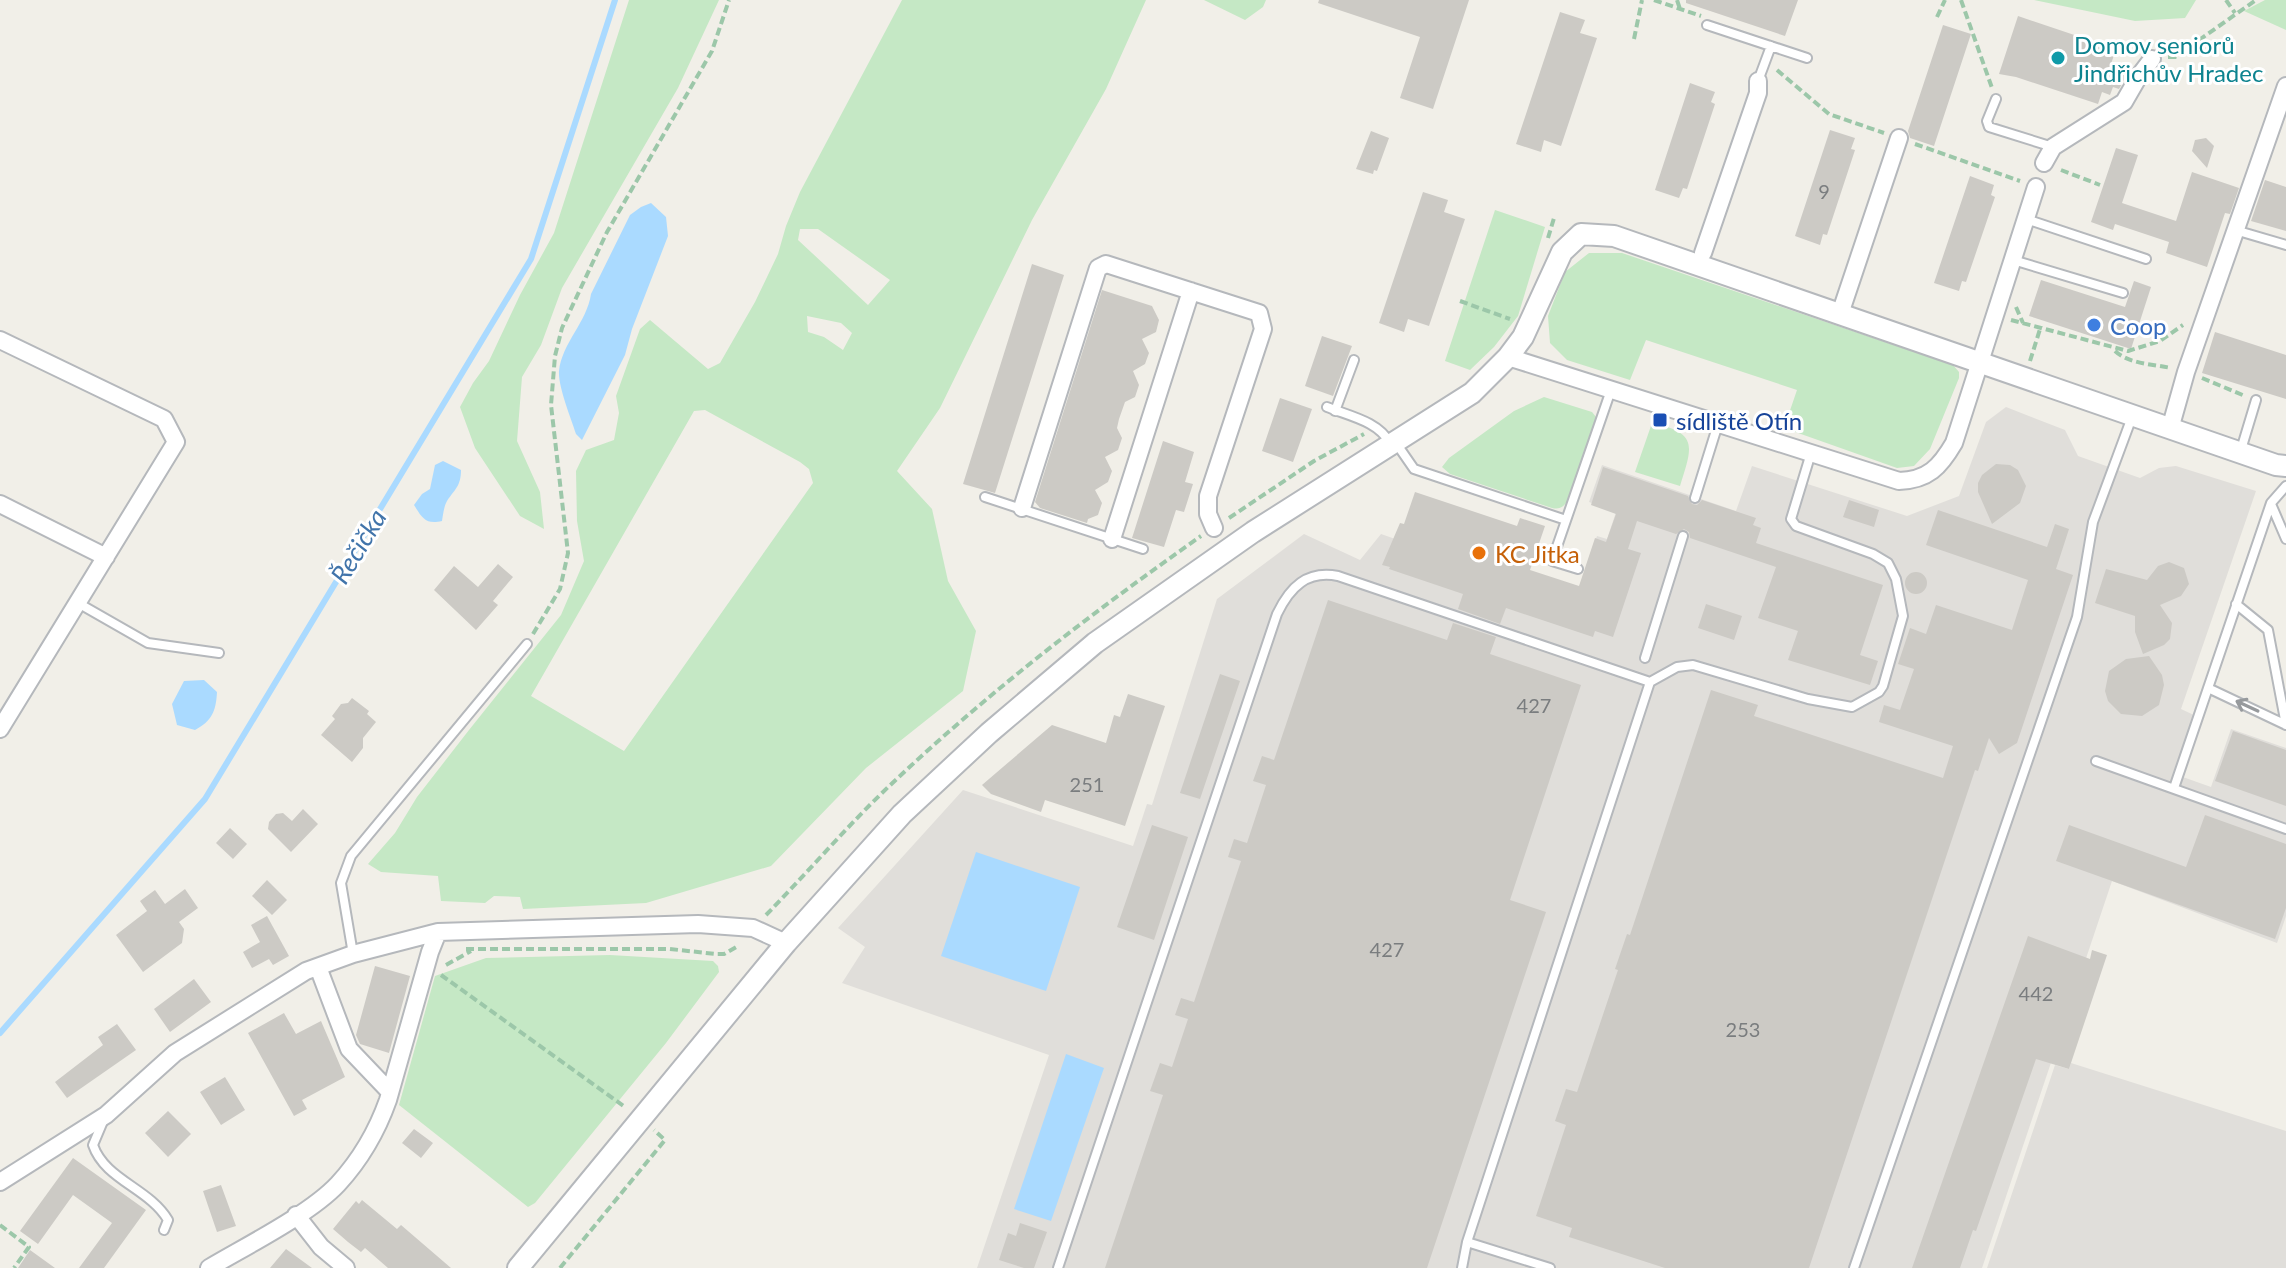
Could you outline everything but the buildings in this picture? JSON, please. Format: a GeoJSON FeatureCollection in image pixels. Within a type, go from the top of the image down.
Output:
{"type":"FeatureCollection","features":[{"type":"Feature","properties":{"kind":"street"},"geometry":{"type":"LineString","coordinates":[[2044,163],[2053,147],[2124,102],[2152,59]]}},
{"type":"Feature","properties":{"kind":"street"},"geometry":{"type":"LineString","coordinates":[[1702,260],[1758,93],[1758,81]]}},
{"type":"Feature","properties":{"kind":"street"},"geometry":{"type":"LineString","coordinates":[[2170,429],[2178,370],[2208,309],[2234,230],[2283,103],[2286,86]]}},
{"type":"Feature","properties":{"kind":"street"},"geometry":{"type":"LineString","coordinates":[[1840,314],[1899,138]]}},
{"type":"Feature","properties":{"kind":"street"},"geometry":{"type":"LineString","coordinates":[[1508,357],[1899,481],[1916,480],[1942,463],[1954,443],[2036,187]]}},
{"type":"Feature","properties":{"kind":"street"},"geometry":{"type":"LineString","coordinates":[[518,1268],[786,943],[902,814],[989,733],[1095,643],[1227,550],[1472,393],[1508,357],[1533,319],[1562,252],[1581,234],[1614,236],[1702,260],[1840,314],[2132,417],[2286,466]]}},
{"type":"Feature","properties":{"kind":"street"},"geometry":{"type":"LineString","coordinates":[[1022,508],[1098,268],[1106,264],[1259,313],[1263,329],[1208,496],[1208,514],[1214,528]]}},
{"type":"Feature","properties":{"kind":"street"},"geometry":{"type":"LineString","coordinates":[[1112,539],[1191,291]]}},
{"type":"Feature","properties":{"kind":"street"},"geometry":{"type":"LineString","coordinates":[[0,340],[164,419],[176,442],[0,729]]}},
{"type":"Feature","properties":{"kind":"street"},"geometry":{"type":"LineString","coordinates":[[0,504],[106,557]]}},
{"type":"Feature","properties":{"kind":"street"},"geometry":{"type":"LineString","coordinates":[[0,1182],[106,1115],[175,1053],[306,971],[353,954],[438,932],[698,924],[753,928],[786,943]]}},
{"type":"Feature","properties":{"kind":"street"},"geometry":{"type":"LineString","coordinates":[[209,1268],[296,1215],[336,1186],[356,1162],[381,1119],[438,932]]}},
{"type":"Feature","properties":{"kind":"street"},"geometry":{"type":"LineString","coordinates":[[318,967],[349,1049],[390,1092]]}},
{"type":"Feature","properties":{"kind":"street"},"geometry":{"type":"LineString","coordinates":[[296,1215],[321,1247],[346,1268]]}},
{"type":"Feature","properties":{"kind":"lane"},"geometry":{"type":"LineString","coordinates":[[1707,25],[1807,58]]}},
{"type":"Feature","properties":{"kind":"lane"},"geometry":{"type":"LineString","coordinates":[[1758,81],[1771,46]]}},
{"type":"Feature","properties":{"kind":"lane"},"geometry":{"type":"LineString","coordinates":[[1996,99],[1987,121],[1989,127],[2053,147]]}},
{"type":"Feature","properties":{"kind":"lane"},"geometry":{"type":"LineString","coordinates":[[2025,218],[2146,259]]}},
{"type":"Feature","properties":{"kind":"lane"},"geometry":{"type":"LineString","coordinates":[[2234,230],[2286,245]]}},
{"type":"Feature","properties":{"kind":"lane"},"geometry":{"type":"LineString","coordinates":[[2012,259],[2123,293]]}},
{"type":"Feature","properties":{"kind":"lane"},"geometry":{"type":"LineString","coordinates":[[1354,360],[1331,409],[1385,433],[1414,469],[1566,520]]}},
{"type":"Feature","properties":{"kind":"lane"},"geometry":{"type":"LineString","coordinates":[[1578,569],[1552,561],[1611,390]]}},
{"type":"Feature","properties":{"kind":"lane"},"geometry":{"type":"LineString","coordinates":[[2240,453],[2256,400]]}},
{"type":"Feature","properties":{"kind":"lane"},"geometry":{"type":"LineString","coordinates":[[1854,1268],[2077,617],[2093,522],[2132,417]]}},
{"type":"Feature","properties":{"kind":"lane"},"geometry":{"type":"LineString","coordinates":[[1695,498],[1718,424]]}},
{"type":"Feature","properties":{"kind":"lane"},"geometry":{"type":"LineString","coordinates":[[1462,1268],[1467,1242],[1650,682],[1677,667],[1693,665],[1808,699],[1852,707],[1879,692],[1903,616],[1896,579],[1888,563],[1873,554],[1796,526],[1791,519],[1811,453]]}},
{"type":"Feature","properties":{"kind":"lane"},"geometry":{"type":"LineString","coordinates":[[2174,788],[2271,503],[2286,486]]}},
{"type":"Feature","properties":{"kind":"lane"},"geometry":{"type":"LineString","coordinates":[[985,497],[1143,549]]}},
{"type":"Feature","properties":{"kind":"lane"},"geometry":{"type":"LineString","coordinates":[[2271,503],[2286,539]]}},
{"type":"Feature","properties":{"kind":"lane"},"geometry":{"type":"LineString","coordinates":[[1214,528],[1227,550]]}},
{"type":"Feature","properties":{"kind":"lane"},"geometry":{"type":"LineString","coordinates":[[1645,658],[1683,536]]}},
{"type":"Feature","properties":{"kind":"lane"},"geometry":{"type":"LineString","coordinates":[[1058,1268],[1277,614],[1293,588],[1312,576],[1338,576],[1650,682]]}},
{"type":"Feature","properties":{"kind":"lane"},"geometry":{"type":"LineString","coordinates":[[78,602],[148,643],[219,653]]}},
{"type":"Feature","properties":{"kind":"lane"},"geometry":{"type":"LineString","coordinates":[[2236,604],[2268,630],[2286,725]]}},
{"type":"Feature","properties":{"kind":"lane"},"geometry":{"type":"LineString","coordinates":[[353,954],[341,883],[351,856],[527,644]]}},
{"type":"Feature","properties":{"kind":"lane"},"geometry":{"type":"LineString","coordinates":[[2208,688],[2286,725]]}},
{"type":"Feature","properties":{"kind":"lane"},"geometry":{"type":"LineString","coordinates":[[2096,761],[2286,829]]}},
{"type":"Feature","properties":{"kind":"lane"},"geometry":{"type":"LineString","coordinates":[[106,1115],[93,1145],[97,1157],[106,1167],[154,1201],[168,1220],[164,1230]]}},
{"type":"Feature","properties":{"kind":"lane"},"geometry":{"type":"LineString","coordinates":[[1467,1242],[1550,1268]]}},
{"type":"Feature","properties":{"kind":"path"},"geometry":{"type":"LineString","coordinates":[[527,644],[560,589],[568,553],[551,405],[555,356],[562,328],[607,232],[712,51],[729,0]]}},
{"type":"Feature","properties":{"kind":"path"},"geometry":{"type":"LineString","coordinates":[[1634,39],[1642,0]]}},
{"type":"Feature","properties":{"kind":"path"},"geometry":{"type":"LineString","coordinates":[[1654,0],[1680,9],[1677,0]]}},
{"type":"Feature","properties":{"kind":"path"},"geometry":{"type":"LineString","coordinates":[[1937,17],[1945,0]]}},
{"type":"Feature","properties":{"kind":"path"},"geometry":{"type":"LineString","coordinates":[[1961,0],[1996,99]]}},
{"type":"Feature","properties":{"kind":"path"},"geometry":{"type":"LineString","coordinates":[[2226,0],[2235,13]]}},
{"type":"Feature","properties":{"kind":"path"},"geometry":{"type":"LineString","coordinates":[[2152,59],[2175,57],[2256,0]]}},
{"type":"Feature","properties":{"kind":"path"},"geometry":{"type":"LineString","coordinates":[[1766,60],[1829,114],[2036,187]]}},
{"type":"Feature","properties":{"kind":"path"},"geometry":{"type":"LineString","coordinates":[[2044,163],[2100,185]]}},
{"type":"Feature","properties":{"kind":"path"},"geometry":{"type":"LineString","coordinates":[[1460,301],[1520,322]]}},
{"type":"Feature","properties":{"kind":"path"},"geometry":{"type":"LineString","coordinates":[[2023,323],[2128,351],[2169,335],[2208,309]]}},
{"type":"Feature","properties":{"kind":"path"},"geometry":{"type":"LineString","coordinates":[[2030,363],[2041,326]]}},
{"type":"Feature","properties":{"kind":"path"},"geometry":{"type":"LineString","coordinates":[[2113,349],[2120,356],[2178,370],[2256,400]]}},
{"type":"Feature","properties":{"kind":"path"},"geometry":{"type":"LineString","coordinates":[[1214,528],[1314,461],[1376,427]]}},
{"type":"Feature","properties":{"kind":"path"},"geometry":{"type":"LineString","coordinates":[[560,1268],[665,1140],[641,1118],[436,971],[471,951],[660,949],[724,954],[738,946],[753,928]]}},
{"type":"Feature","properties":{"kind":"path"},"geometry":{"type":"LineString","coordinates":[[0,1225],[29,1247],[14,1268]]}},
{"type":"Feature","properties":{"kind":"shaded area"},"geometry":{"type":"Polygon","coordinates":[[[2006,407],[2065,430],[2078,456],[2140,478],[2159,468],[2176,466],[2256,491],[2181,709],[2198,717],[2180,776],[2211,787],[2231,729],[2286,748],[2286,916],[2277,943],[2112,881],[1982,1268],[977,1268],[1049,1055],[842,983],[865,947],[838,928],[963,790],[1133,846],[1147,804],[1152,805],[1217,599],[1304,534],[1360,560],[1381,534],[1566,626],[1597,536],[1607,539],[1616,512],[1589,502],[1602,465],[1736,511],[1752,466],[1907,516],[1959,496],[1986,422],[2006,407]]]}},
{"type":"Feature","properties":{"kind":"shaded area"},"geometry":{"type":"Polygon","coordinates":[[[2071,1063],[2286,1131],[2286,1268],[1987,1268],[2055,1065],[2069,1069],[2071,1063]]]}},
{"type":"Feature","properties":{"kind":"green space"},"geometry":{"type":"Polygon","coordinates":[[[629,0],[719,0],[678,88],[562,288],[541,345],[522,377],[517,441],[540,492],[544,529],[520,516],[475,448],[460,407],[489,361],[554,233],[629,0]]]}},
{"type":"Feature","properties":{"kind":"green space"},"geometry":{"type":"Polygon","coordinates":[[[902,0],[1146,0],[1106,89],[1032,220],[940,408],[897,471],[932,509],[948,581],[976,631],[963,691],[866,768],[771,866],[646,903],[523,909],[520,897],[494,896],[485,903],[441,901],[438,876],[381,872],[368,864],[561,615],[584,561],[577,521],[576,471],[586,450],[614,440],[619,413],[616,396],[640,329],[650,320],[708,369],[720,363],[778,254],[800,192],[902,0]],[[800,229],[798,240],[868,305],[890,280],[818,229],[800,229]],[[807,316],[808,332],[824,337],[843,350],[852,333],[841,323],[807,316]],[[705,410],[694,411],[531,696],[624,751],[813,483],[809,469],[800,462],[705,410]]]}},
{"type":"Feature","properties":{"kind":"green space"},"geometry":{"type":"Polygon","coordinates":[[[1204,0],[1266,0],[1263,7],[1245,20],[1204,0]]]}},
{"type":"Feature","properties":{"kind":"green space"},"geometry":{"type":"Polygon","coordinates":[[[2034,0],[2196,0],[2185,18],[2135,21],[2034,0]]]}},
{"type":"Feature","properties":{"kind":"green space"},"geometry":{"type":"Polygon","coordinates":[[[2265,0],[2286,0],[2286,30],[2244,11],[2265,0]]]}},
{"type":"Feature","properties":{"kind":"green space"},"geometry":{"type":"Polygon","coordinates":[[[1495,210],[1545,227],[1518,316],[1494,347],[1470,370],[1445,361],[1495,210]]]}},
{"type":"Feature","properties":{"kind":"green space"},"geometry":{"type":"Polygon","coordinates":[[[1589,253],[1622,253],[1953,365],[1959,372],[1959,378],[1930,449],[1914,466],[1897,468],[1784,428],[1797,390],[1646,340],[1630,380],[1567,360],[1550,343],[1548,316],[1565,272],[1589,253]]]}},
{"type":"Feature","properties":{"kind":"green space"},"geometry":{"type":"Polygon","coordinates":[[[1544,397],[1592,412],[1596,417],[1569,499],[1562,507],[1552,508],[1450,474],[1442,467],[1449,458],[1514,411],[1544,397]]]}},
{"type":"Feature","properties":{"kind":"green space"},"geometry":{"type":"Polygon","coordinates":[[[1652,423],[1678,431],[1688,443],[1688,460],[1680,486],[1635,472],[1652,423]]]}},
{"type":"Feature","properties":{"kind":"green space"},"geometry":{"type":"Polygon","coordinates":[[[610,955],[713,961],[719,972],[666,1043],[535,1203],[528,1207],[399,1105],[435,976],[486,958],[610,955]]]}},
{"type":"Feature","properties":{"kind":"water"},"geometry":{"type":"Polygon","coordinates":[[[651,203],[666,217],[668,236],[625,355],[582,440],[576,434],[563,394],[559,378],[561,361],[630,215],[651,203]]]}},
{"type":"Feature","properties":{"kind":"water"},"geometry":{"type":"Polygon","coordinates":[[[443,461],[461,470],[460,480],[446,503],[442,521],[432,522],[422,517],[414,505],[430,489],[435,465],[443,461]]]}},
{"type":"Feature","properties":{"kind":"water"},"geometry":{"type":"Polygon","coordinates":[[[204,680],[217,692],[212,715],[195,730],[177,725],[172,704],[184,681],[204,680]]]}},
{"type":"Feature","properties":{"kind":"water"},"geometry":{"type":"Polygon","coordinates":[[[976,852],[1080,887],[1046,991],[941,956],[976,852]]]}},
{"type":"Feature","properties":{"kind":"water"},"geometry":{"type":"Polygon","coordinates":[[[1066,1054],[1104,1068],[1051,1221],[1014,1209],[1066,1054]]]}},
{"type":"Feature","properties":{"kind":"waterway","name":"Řečička"},"geometry":{"type":"LineString","coordinates":[[0,1033],[205,799],[531,259],[615,0]]}},
{"type":"Feature","properties":{"kind":"place","name":"Domov seniorů Jindřichův Hradec"},"geometry":{"type":"Point","coordinates":[2058,58]}},
{"type":"Feature","properties":{"kind":"place","name":"Coop"},"geometry":{"type":"Point","coordinates":[2094,325]}},
{"type":"Feature","properties":{"kind":"place","name":"sídliště Otín"},"geometry":{"type":"Point","coordinates":[1660,420]}},
{"type":"Feature","properties":{"kind":"place","name":"KC Jitka"},"geometry":{"type":"Point","coordinates":[1479,553]}}]}
